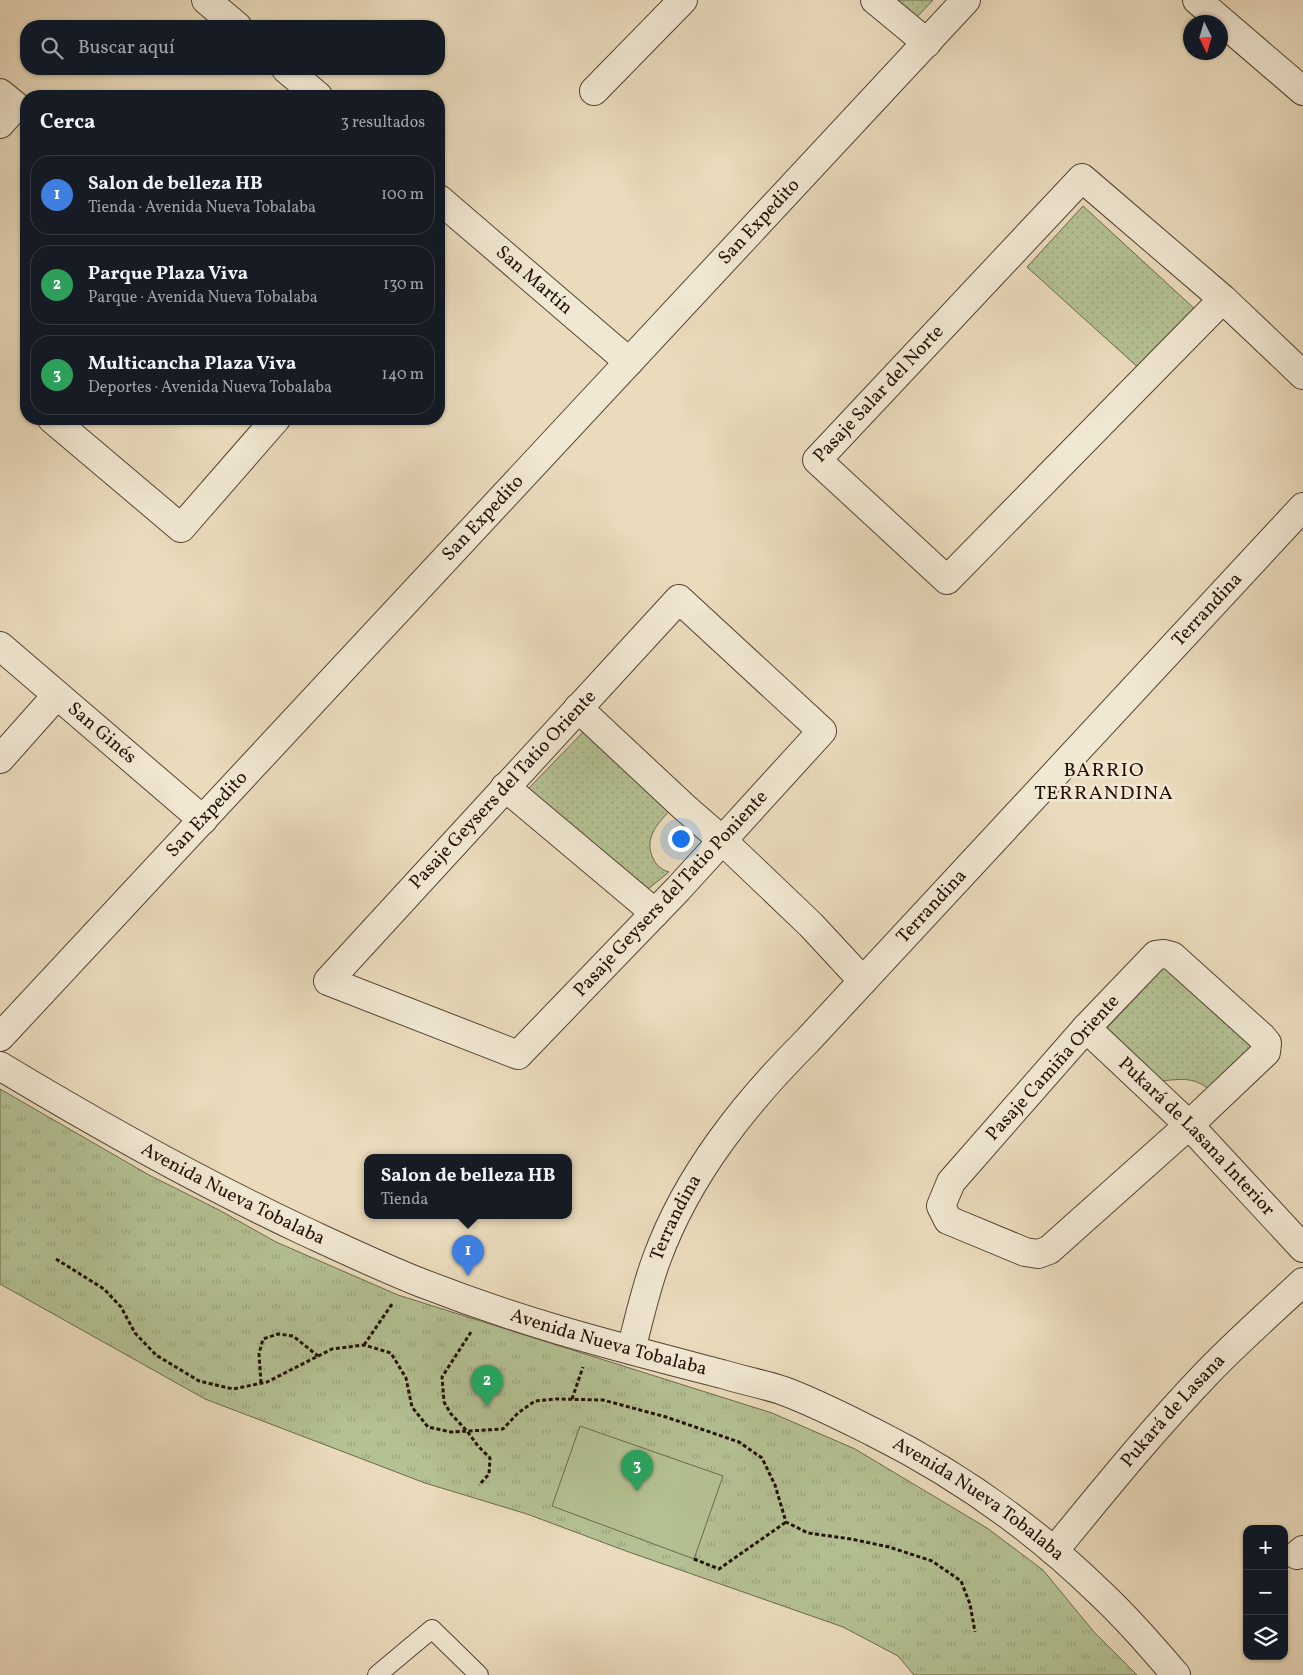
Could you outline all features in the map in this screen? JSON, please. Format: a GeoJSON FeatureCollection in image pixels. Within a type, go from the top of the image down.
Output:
{"type":"FeatureCollection","features":[{"type":"Feature","properties":{"kind":"street"},"geometry":{"type":"LineString","coordinates":[[206,0],[230,20]]}},
{"type":"Feature","properties":{"kind":"street"},"geometry":{"type":"LineString","coordinates":[[594,91],[683,0]]}},
{"type":"Feature","properties":{"kind":"street"},"geometry":{"type":"LineString","coordinates":[[875,0],[927,42]]}},
{"type":"Feature","properties":{"kind":"street","name":"San Expedito"},"geometry":{"type":"LineString","coordinates":[[0,1037],[966,0]]}},
{"type":"Feature","properties":{"kind":"street"},"geometry":{"type":"LineString","coordinates":[[1197,0],[1303,91]]}},
{"type":"Feature","properties":{"kind":"street"},"geometry":{"type":"LineString","coordinates":[[293,75],[311,90]]}},
{"type":"Feature","properties":{"kind":"street"},"geometry":{"type":"LineString","coordinates":[[0,93],[16,106],[0,124]]}},
{"type":"Feature","properties":{"kind":"street","name":"Pasaje Salar del Norte"},"geometry":{"type":"LineString","coordinates":[[1223,299],[947,580],[816,460],[1082,178],[1223,299],[1302,374]]}},
{"type":"Feature","properties":{"kind":"street","name":"San Martín"},"geometry":{"type":"LineString","coordinates":[[445,205],[629,362]]}},
{"type":"Feature","properties":{"kind":"street"},"geometry":{"type":"LineString","coordinates":[[59,425],[181,528],[271,425]]}},
{"type":"Feature","properties":{"kind":"street","name":"Terrandina"},"geometry":{"type":"LineString","coordinates":[[632,1350],[657,1259],[672,1222],[694,1182],[719,1143],[746,1107],[775,1072],[1303,507]]}},
{"type":"Feature","properties":{"kind":"street","name":"Pasaje Geysers del Tatio Oriente"},"geometry":{"type":"LineString","coordinates":[[518,1054],[328,981],[679,599],[822,731]]}},
{"type":"Feature","properties":{"kind":"street","name":"San Ginés"},"geometry":{"type":"LineString","coordinates":[[0,646],[203,820]]}},
{"type":"Feature","properties":{"kind":"street"},"geometry":{"type":"LineString","coordinates":[[0,759],[58,695]]}},
{"type":"Feature","properties":{"kind":"street"},"geometry":{"type":"LineString","coordinates":[[578,708],[684,807],[723,840],[811,925],[862,981]]}},
{"type":"Feature","properties":{"kind":"street","name":"Pasaje Geysers del Tatio Poniente"},"geometry":{"type":"LineString","coordinates":[[518,1054],[655,913],[822,731]]}},
{"type":"Feature","properties":{"kind":"street"},"geometry":{"type":"LineString","coordinates":[[505,787],[655,913]]}},
{"type":"Feature","properties":{"kind":"street","name":"Pasaje Camiña Oriente"},"geometry":{"type":"LineString","coordinates":[[1164,954],[1172,956],[1267,1043],[1266,1052],[1189,1125],[1049,1250],[1038,1254],[1025,1252],[948,1220],[941,1206],[951,1182],[1086,1028],[1156,955],[1164,954]]}},
{"type":"Feature","properties":{"kind":"street","name":"Pukará de Lasana Interior"},"geometry":{"type":"LineString","coordinates":[[1086,1028],[1189,1125],[1303,1248]]}},
{"type":"Feature","properties":{"kind":"street","name":"Avenida Nueva Tobalaba"},"geometry":{"type":"LineString","coordinates":[[0,1066],[80,1114],[179,1169],[261,1211],[416,1281],[490,1308],[560,1330],[782,1391],[840,1415],[898,1444],[952,1476],[1005,1512],[1054,1551],[1098,1591],[1176,1675]]}},
{"type":"Feature","properties":{"kind":"street","name":"Pukará de Lasana"},"geometry":{"type":"LineString","coordinates":[[1054,1551],[1103,1491],[1202,1378],[1303,1282]]}},
{"type":"Feature","properties":{"kind":"lane"},"geometry":{"type":"LineString","coordinates":[[377,1675],[432,1628],[479,1675]]}},
{"type":"Feature","properties":{"kind":"path"},"geometry":{"type":"LineString","coordinates":[[56,1259],[104,1290],[121,1307],[135,1333],[156,1355],[199,1381],[233,1389],[267,1382],[332,1349],[364,1345],[391,1353],[406,1378],[412,1407],[428,1427],[451,1432],[503,1429],[518,1413],[535,1401],[556,1399],[602,1400],[666,1417],[739,1442],[762,1458],[774,1485],[786,1522],[808,1533],[889,1547],[932,1561],[961,1581],[970,1604],[975,1632]]}},
{"type":"Feature","properties":{"kind":"path"},"geometry":{"type":"LineString","coordinates":[[364,1345],[393,1302]]}},
{"type":"Feature","properties":{"kind":"path"},"geometry":{"type":"LineString","coordinates":[[474,1329],[442,1377],[444,1402],[451,1414],[490,1458],[488,1474],[479,1485]]}},
{"type":"Feature","properties":{"kind":"path"},"geometry":{"type":"LineString","coordinates":[[261,1383],[259,1354],[263,1339],[278,1334],[293,1336],[318,1356]]}},
{"type":"Feature","properties":{"kind":"path"},"geometry":{"type":"LineString","coordinates":[[694,1559],[719,1569],[786,1522]]}},
{"type":"Feature","properties":{"kind":"green space"},"geometry":{"type":"Polygon","coordinates":[[[892,0],[933,0],[914,20],[892,0]]]}},
{"type":"Feature","properties":{"kind":"green space"},"geometry":{"type":"Polygon","coordinates":[[[1083,206],[1197,311],[1142,371],[1027,267],[1083,206]]]}},
{"type":"Feature","properties":{"kind":"green space"},"geometry":{"type":"Polygon","coordinates":[[[588,727],[673,807],[655,829],[650,842],[650,849],[655,862],[669,872],[648,889],[528,789],[588,727]]]}},
{"type":"Feature","properties":{"kind":"green space"},"geometry":{"type":"Polygon","coordinates":[[[1170,961],[1258,1045],[1213,1093],[1194,1081],[1182,1079],[1160,1081],[1106,1029],[1170,961]]]}},
{"type":"Feature","properties":{"kind":"green space"},"geometry":{"type":"Polygon","coordinates":[[[0,1089],[149,1175],[219,1210],[276,1242],[398,1295],[772,1413],[855,1449],[987,1528],[1043,1570],[1094,1632],[1137,1675],[914,1675],[898,1656],[843,1627],[626,1551],[527,1514],[425,1483],[205,1399],[0,1284],[0,1089]]]}},
{"type":"Feature","properties":{"kind":"green space"},"geometry":{"type":"Polygon","coordinates":[[[580,1426],[723,1476],[694,1559],[552,1506],[580,1426]]]}},
{"type":"Feature","properties":{"kind":"place","name":"Salon de belleza HB"},"geometry":{"type":"Point","coordinates":[468,1276]}},
{"type":"Feature","properties":{"kind":"place","name":"Parque Plaza Viva"},"geometry":{"type":"Point","coordinates":[487,1406]}},
{"type":"Feature","properties":{"kind":"place","name":"Multicancha Plaza Viva"},"geometry":{"type":"Point","coordinates":[637,1491]}},
{"type":"Feature","properties":{"kind":"district","name":"BARRIO TERRANDINA"},"geometry":{"type":"Point","coordinates":[1104,782]}}]}
